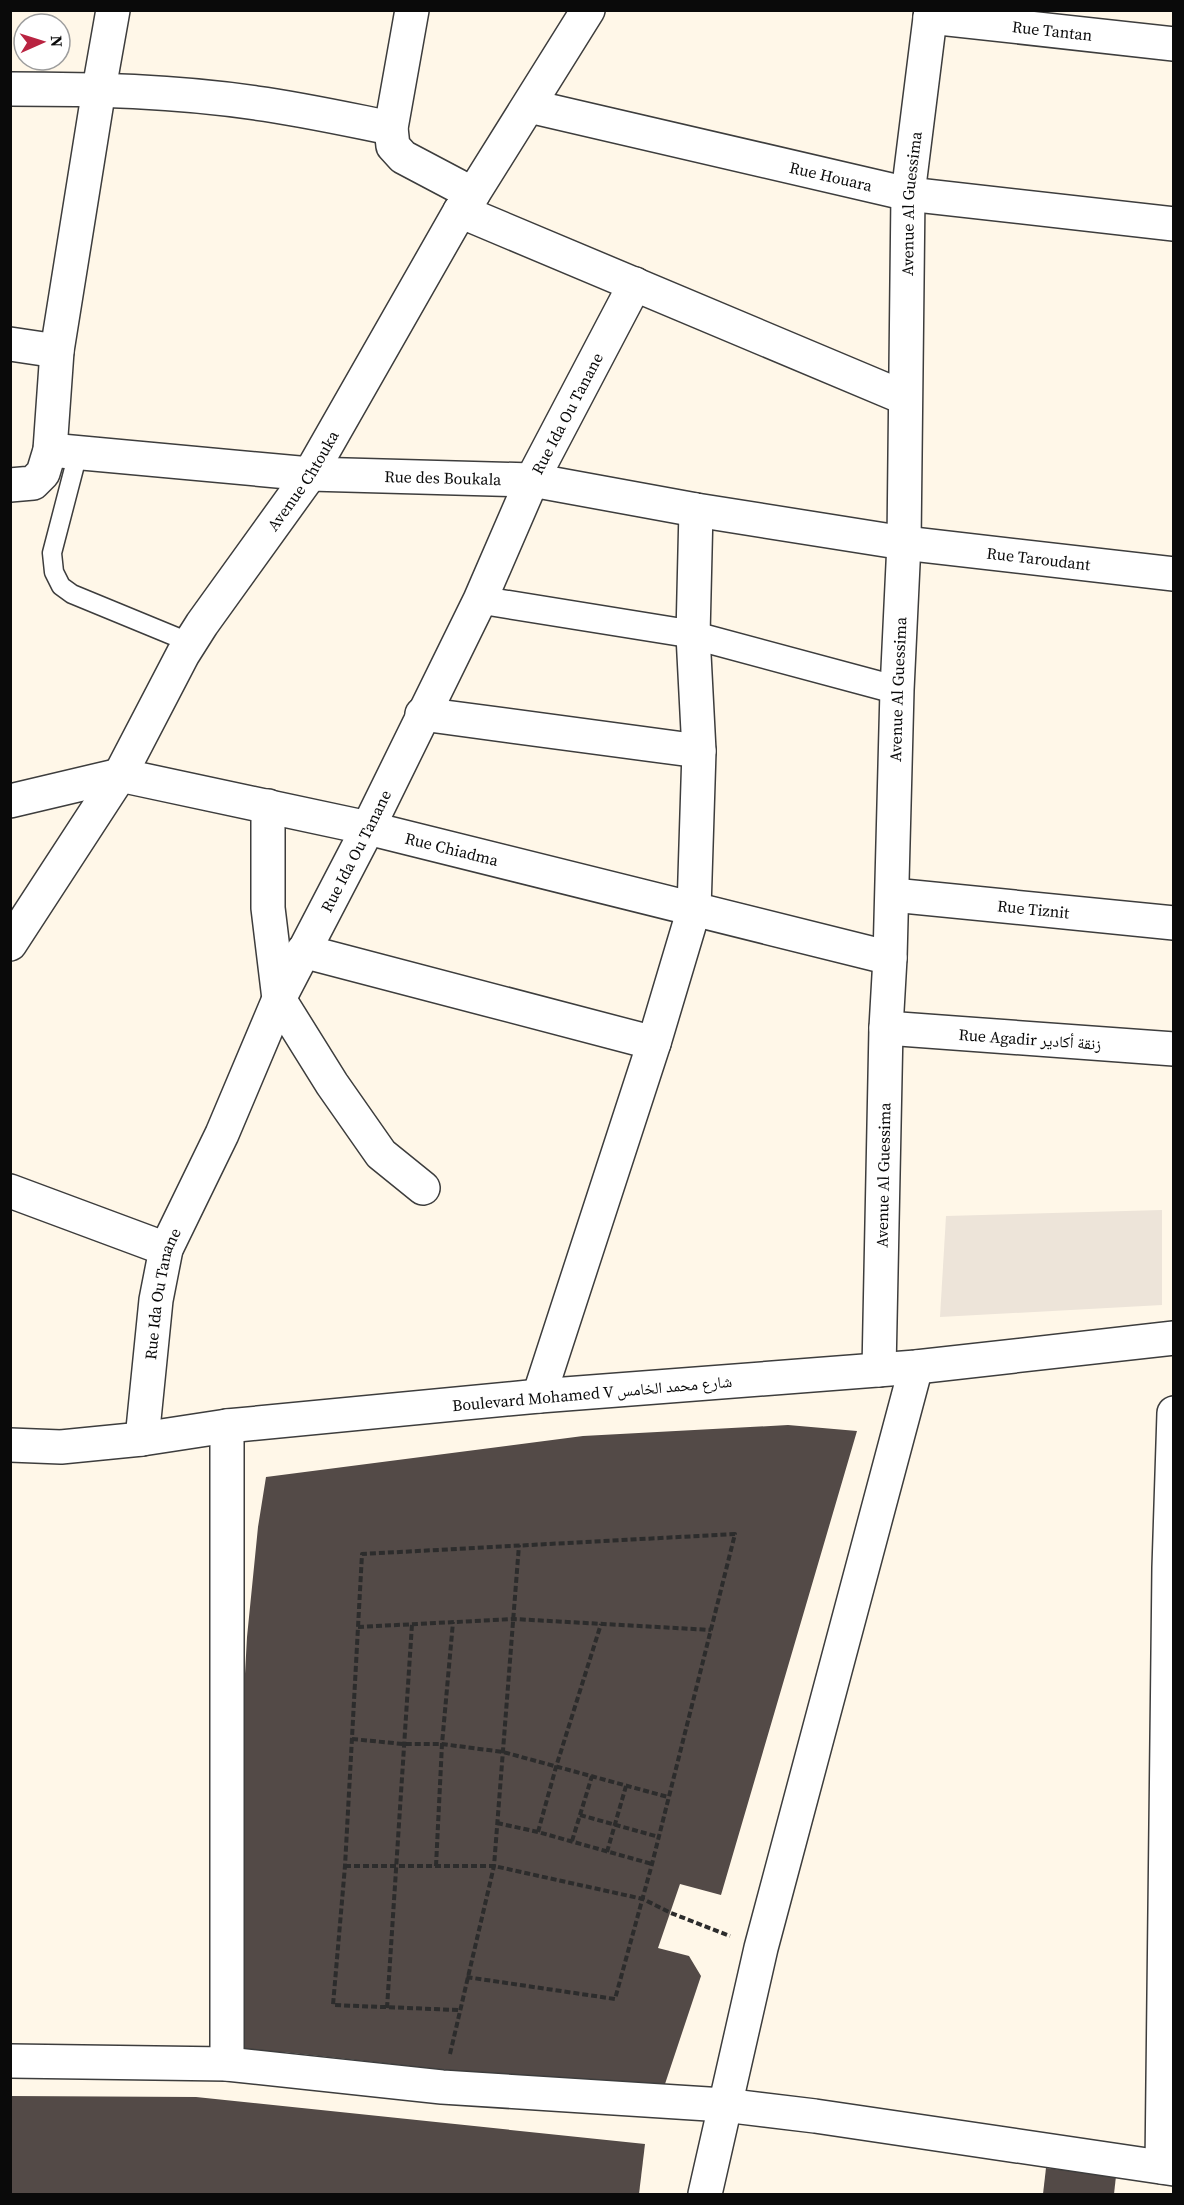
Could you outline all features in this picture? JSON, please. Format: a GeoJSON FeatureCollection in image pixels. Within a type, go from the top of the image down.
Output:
{"type":"FeatureCollection","features":[{"type":"Feature","properties":{"kind":"street"},"geometry":{"type":"LineString","coordinates":[[10,485],[33,483],[64,452],[57,351],[113,10]]}},
{"type":"Feature","properties":{"kind":"street"},"geometry":{"type":"LineString","coordinates":[[412,10],[391,128],[393,146],[403,157],[467,203],[635,284],[905,398]]}},
{"type":"Feature","properties":{"kind":"street","name":"Avenue Chtouka"},"geometry":{"type":"LineString","coordinates":[[10,944],[120,775],[183,654],[202,624],[310,474],[467,203],[588,10]]}},
{"type":"Feature","properties":{"kind":"street","name":"Rue Tantan"},"geometry":{"type":"LineString","coordinates":[[930,14],[1173,44]]}},
{"type":"Feature","properties":{"kind":"street","name":"Avenue Al Guessima"},"geometry":{"type":"LineString","coordinates":[[879,1370],[886,1028],[893,895],[897,690],[904,543],[908,194],[930,14]]}},
{"type":"Feature","properties":{"kind":"street"},"geometry":{"type":"LineString","coordinates":[[10,89],[99,89],[189,95],[257,103],[391,128]]}},
{"type":"Feature","properties":{"kind":"street","name":"Rue Houara"},"geometry":{"type":"LineString","coordinates":[[529,106],[908,194],[1173,224]]}},
{"type":"Feature","properties":{"kind":"street","name":"Rue Ida Ou Tanane"},"geometry":{"type":"LineString","coordinates":[[142,1439],[156,1300],[166,1249],[222,1134],[279,999],[368,828],[480,600],[532,480],[635,284]]}},
{"type":"Feature","properties":{"kind":"street"},"geometry":{"type":"LineString","coordinates":[[10,344],[57,351]]}},
{"type":"Feature","properties":{"kind":"street","name":"Rue des Boukala"},"geometry":{"type":"LineString","coordinates":[[64,452],[310,474],[532,480],[696,510],[904,543]]}},
{"type":"Feature","properties":{"kind":"street"},"geometry":{"type":"LineString","coordinates":[[539,1396],[654,1043],[694,909],[699,751],[693,635],[696,510]]}},
{"type":"Feature","properties":{"kind":"street","name":"Rue Taroudant"},"geometry":{"type":"LineString","coordinates":[[904,543],[1173,574]]}},
{"type":"Feature","properties":{"kind":"street"},"geometry":{"type":"LineString","coordinates":[[480,600],[693,635],[897,690]]}},
{"type":"Feature","properties":{"kind":"street"},"geometry":{"type":"LineString","coordinates":[[422,714],[699,751]]}},
{"type":"Feature","properties":{"kind":"street","name":"Rue Chiadma"},"geometry":{"type":"LineString","coordinates":[[10,801],[120,775],[368,828],[890,958]]}},
{"type":"Feature","properties":{"kind":"street"},"geometry":{"type":"LineString","coordinates":[[268,806],[268,909],[279,999],[332,1084],[381,1154],[423,1188]]}},
{"type":"Feature","properties":{"kind":"street","name":"Rue Tiznit"},"geometry":{"type":"LineString","coordinates":[[893,895],[1173,923]]}},
{"type":"Feature","properties":{"kind":"street"},"geometry":{"type":"LineString","coordinates":[[303,951],[654,1043]]}},
{"type":"Feature","properties":{"kind":"street","name":"Rue Agadir زنقة أكادير"},"geometry":{"type":"LineString","coordinates":[[886,1028],[1173,1049]]}},
{"type":"Feature","properties":{"kind":"street"},"geometry":{"type":"LineString","coordinates":[[10,1191],[166,1249]]}},
{"type":"Feature","properties":{"kind":"street","name":"Boulevard Mohamed V شارع محمد الخامس"},"geometry":{"type":"LineString","coordinates":[[10,1445],[61,1448],[227,1426],[539,1396],[916,1367],[1173,1338]]}},
{"type":"Feature","properties":{"kind":"street"},"geometry":{"type":"LineString","coordinates":[[705,2194],[761,1948],[916,1367]]}},
{"type":"Feature","properties":{"kind":"street"},"geometry":{"type":"LineString","coordinates":[[10,2061],[226,2064],[441,2087],[724,2105],[815,2116],[1168,2168],[1173,1413]]}},
{"type":"Feature","properties":{"kind":"street"},"geometry":{"type":"LineString","coordinates":[[226,2064],[227,1426]]}},
{"type":"Feature","properties":{"kind":"lane"},"geometry":{"type":"LineString","coordinates":[[64,452],[52,554],[54,572],[61,586],[72,594],[191,643]]}},
{"type":"Feature","properties":{"kind":"path"},"geometry":{"type":"LineString","coordinates":[[459,2010],[333,2005],[345,1866],[362,1554],[735,1534],[643,1899],[615,1999],[466,1977]]}},
{"type":"Feature","properties":{"kind":"path"},"geometry":{"type":"LineString","coordinates":[[441,2087],[494,1866],[519,1545]]}},
{"type":"Feature","properties":{"kind":"path"},"geometry":{"type":"LineString","coordinates":[[358,1627],[514,1619],[711,1630]]}},
{"type":"Feature","properties":{"kind":"path"},"geometry":{"type":"LineString","coordinates":[[436,1866],[442,1744],[453,1622]]}},
{"type":"Feature","properties":{"kind":"path"},"geometry":{"type":"LineString","coordinates":[[387,2008],[412,1624]]}},
{"type":"Feature","properties":{"kind":"path"},"geometry":{"type":"LineString","coordinates":[[538,1832],[601,1624]]}},
{"type":"Feature","properties":{"kind":"path"},"geometry":{"type":"LineString","coordinates":[[352,1738],[403,1744],[442,1744],[503,1752],[668,1797]]}},
{"type":"Feature","properties":{"kind":"path"},"geometry":{"type":"LineString","coordinates":[[572,1842],[592,1776]]}},
{"type":"Feature","properties":{"kind":"path"},"geometry":{"type":"LineString","coordinates":[[607,1852],[626,1786]]}},
{"type":"Feature","properties":{"kind":"path"},"geometry":{"type":"LineString","coordinates":[[580,1815],[659,1837]]}},
{"type":"Feature","properties":{"kind":"path"},"geometry":{"type":"LineString","coordinates":[[497,1823],[652,1864]]}},
{"type":"Feature","properties":{"kind":"path"},"geometry":{"type":"LineString","coordinates":[[345,1866],[494,1866],[643,1899],[670,1913],[761,1948]]}},
{"type":"Feature","properties":{"kind":"shaded area"},"geometry":{"type":"Polygon","coordinates":[[[1162,1210],[1162,1305],[940,1317],[946,1216],[1162,1210]]]}},
{"type":"Feature","properties":{"kind":"building"},"geometry":{"type":"Polygon","coordinates":[[[788,1425],[857,1431],[721,1895],[680,1884],[658,1948],[689,1956],[701,1976],[663,2090],[282,2052],[238,2053],[239,1784],[247,1637],[258,1527],[266,1477],[583,1436],[788,1425]]]}},
{"type":"Feature","properties":{"kind":"building"},"geometry":{"type":"Polygon","coordinates":[[[10,2096],[196,2097],[645,2144],[639,2194],[10,2194],[10,2096]]]}},
{"type":"Feature","properties":{"kind":"building"},"geometry":{"type":"Polygon","coordinates":[[[1046,2168],[1116,2176],[1114,2194],[1043,2194],[1046,2168]]]}}]}
